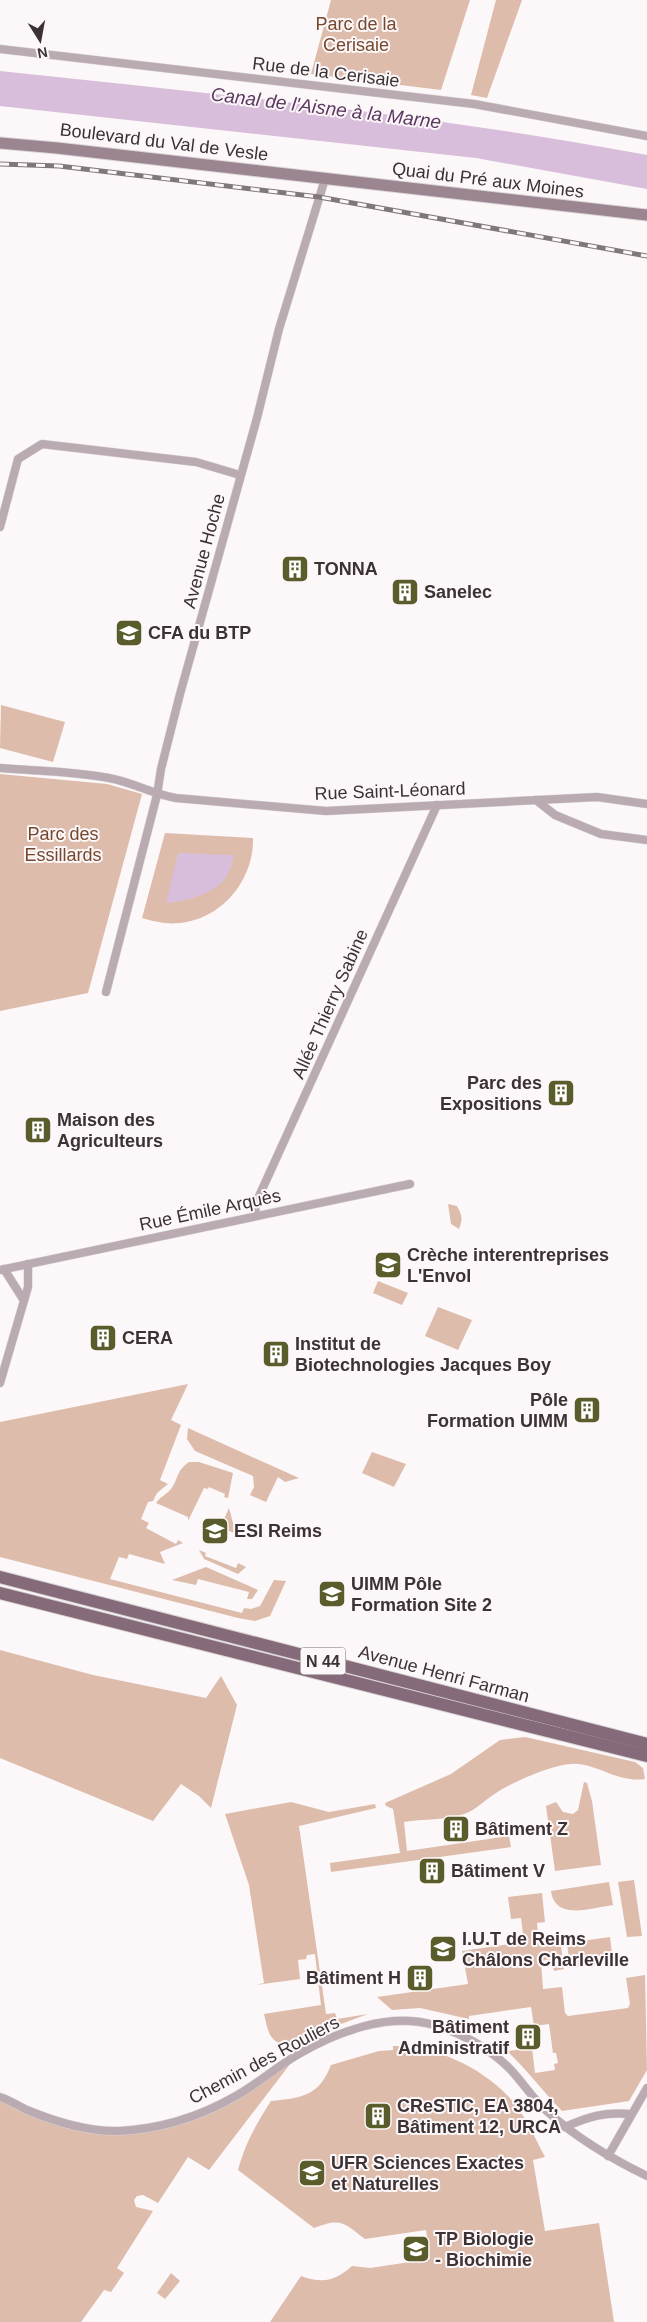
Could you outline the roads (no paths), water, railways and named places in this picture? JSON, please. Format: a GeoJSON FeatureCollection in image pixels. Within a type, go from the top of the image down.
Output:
{"type":"FeatureCollection","features":[{"type":"Feature","properties":{"kind":"main road","name":"Avenue Henri Farman"},"geometry":{"type":"LineString","coordinates":[[0,1577],[647,1744]]}},
{"type":"Feature","properties":{"kind":"main road","name":"Avenue Henri Farman"},"geometry":{"type":"LineString","coordinates":[[0,1593],[647,1756]]}},
{"type":"Feature","properties":{"kind":"street","name":"Rue de la Cerisaie"},"geometry":{"type":"LineString","coordinates":[[0,50],[474,104],[647,136]]}},
{"type":"Feature","properties":{"kind":"street","name":"Boulevard du Val de Vesle"},"geometry":{"type":"LineString","coordinates":[[0,143],[324,179]]}},
{"type":"Feature","properties":{"kind":"street","name":"Quai du Pré aux Moines"},"geometry":{"type":"LineString","coordinates":[[324,179],[647,215]]}},
{"type":"Feature","properties":{"kind":"street","name":"Avenue Hoche"},"geometry":{"type":"LineString","coordinates":[[106,992],[157,794],[160,769],[180,694],[297,267],[324,179]]}},
{"type":"Feature","properties":{"kind":"street"},"geometry":{"type":"LineString","coordinates":[[0,527],[18,459],[42,444],[196,462],[240,475]]}},
{"type":"Feature","properties":{"kind":"street","name":"Rue Saint-Léonard"},"geometry":{"type":"LineString","coordinates":[[0,768],[108,778],[157,794],[176,798],[326,811],[597,797],[647,804]]}},
{"type":"Feature","properties":{"kind":"street"},"geometry":{"type":"LineString","coordinates":[[536,800],[555,815],[601,834],[647,840]]}},
{"type":"Feature","properties":{"kind":"street","name":"Allée Thierry Sabine"},"geometry":{"type":"LineString","coordinates":[[256,1216],[255,1205],[436,805]]}},
{"type":"Feature","properties":{"kind":"street","name":"Rue Émile Arquès"},"geometry":{"type":"LineString","coordinates":[[2,1269],[410,1184]]}},
{"type":"Feature","properties":{"kind":"street"},"geometry":{"type":"LineString","coordinates":[[0,1383],[28,1287],[28,1264]]}},
{"type":"Feature","properties":{"kind":"street"},"geometry":{"type":"LineString","coordinates":[[2,1269],[23,1299]]}},
{"type":"Feature","properties":{"kind":"street","name":"Chemin des Rouliers"},"geometry":{"type":"LineString","coordinates":[[0,2097],[59,2123],[117,2131],[139,2129],[182,2120],[206,2111],[235,2096],[296,2055],[340,2034],[369,2025],[394,2022],[431,2024],[451,2031],[477,2045],[509,2068],[542,2106],[565,2127],[608,2156],[647,2176]]}},
{"type":"Feature","properties":{"kind":"street"},"geometry":{"type":"LineString","coordinates":[[608,2156],[647,2088]]}},
{"type":"Feature","properties":{"kind":"street"},"geometry":{"type":"LineString","coordinates":[[565,2127],[593,2115],[612,2112],[632,2114]]}},
{"type":"Feature","properties":{"kind":"water","name":"Canal de l'Aisne à la Marne"},"geometry":{"type":"Polygon","coordinates":[[[0,71],[243,97],[405,117],[486,128],[647,155],[647,189],[476,158],[0,106],[0,71]]]}},
{"type":"Feature","properties":{"kind":"water"},"geometry":{"type":"Polygon","coordinates":[[[178,853],[234,855],[228,874],[217,887],[192,898],[166,903],[178,853]]]}},
{"type":"Feature","properties":{"kind":"railway"},"geometry":{"type":"LineString","coordinates":[[0,164],[59,166],[319,197],[647,256]]}},
{"type":"Feature","properties":{"kind":"place","name":"TONNA"},"geometry":{"type":"Point","coordinates":[295,569]}},
{"type":"Feature","properties":{"kind":"place","name":"Sanelec"},"geometry":{"type":"Point","coordinates":[405,592]}},
{"type":"Feature","properties":{"kind":"place","name":"CFA du BTP"},"geometry":{"type":"Point","coordinates":[129,633]}},
{"type":"Feature","properties":{"kind":"place","name":"Parc des Expositions"},"geometry":{"type":"Point","coordinates":[561,1093]}},
{"type":"Feature","properties":{"kind":"place","name":"Maison des Agriculteurs"},"geometry":{"type":"Point","coordinates":[38,1130]}},
{"type":"Feature","properties":{"kind":"place","name":"Crèche interentreprises L'Envol"},"geometry":{"type":"Point","coordinates":[388,1265]}},
{"type":"Feature","properties":{"kind":"place","name":"CERA"},"geometry":{"type":"Point","coordinates":[103,1338]}},
{"type":"Feature","properties":{"kind":"place","name":"Institut de Biotechnologies Jacques Boy"},"geometry":{"type":"Point","coordinates":[276,1354]}},
{"type":"Feature","properties":{"kind":"place","name":"Pôle Formation UIMM"},"geometry":{"type":"Point","coordinates":[587,1410]}},
{"type":"Feature","properties":{"kind":"place","name":"ESI Reims"},"geometry":{"type":"Point","coordinates":[215,1531]}},
{"type":"Feature","properties":{"kind":"place","name":"UIMM Pôle Formation Site 2"},"geometry":{"type":"Point","coordinates":[332,1594]}},
{"type":"Feature","properties":{"kind":"place","name":"Bâtiment Z"},"geometry":{"type":"Point","coordinates":[456,1829]}},
{"type":"Feature","properties":{"kind":"place","name":"Bâtiment V"},"geometry":{"type":"Point","coordinates":[432,1871]}},
{"type":"Feature","properties":{"kind":"place","name":"I.U.T de Reims Châlons Charleville"},"geometry":{"type":"Point","coordinates":[443,1949]}},
{"type":"Feature","properties":{"kind":"place","name":"Bâtiment H"},"geometry":{"type":"Point","coordinates":[420,1978]}},
{"type":"Feature","properties":{"kind":"place","name":"Bâtiment Administratif"},"geometry":{"type":"Point","coordinates":[528,2037]}},
{"type":"Feature","properties":{"kind":"place","name":"CReSTIC, EA 3804, Bâtiment 12, URCA"},"geometry":{"type":"Point","coordinates":[378,2116]}},
{"type":"Feature","properties":{"kind":"place","name":"UFR Sciences Exactes et Naturelles"},"geometry":{"type":"Point","coordinates":[312,2173]}},
{"type":"Feature","properties":{"kind":"place","name":"TP Biologie - Biochimie"},"geometry":{"type":"Point","coordinates":[416,2249]}},
{"type":"Feature","properties":{"kind":"park label","name":"Parc de la Cerisaie"},"geometry":{"type":"Point","coordinates":[356,34]}},
{"type":"Feature","properties":{"kind":"park label","name":"Parc des Essillards"},"geometry":{"type":"Point","coordinates":[63,844]}}]}
